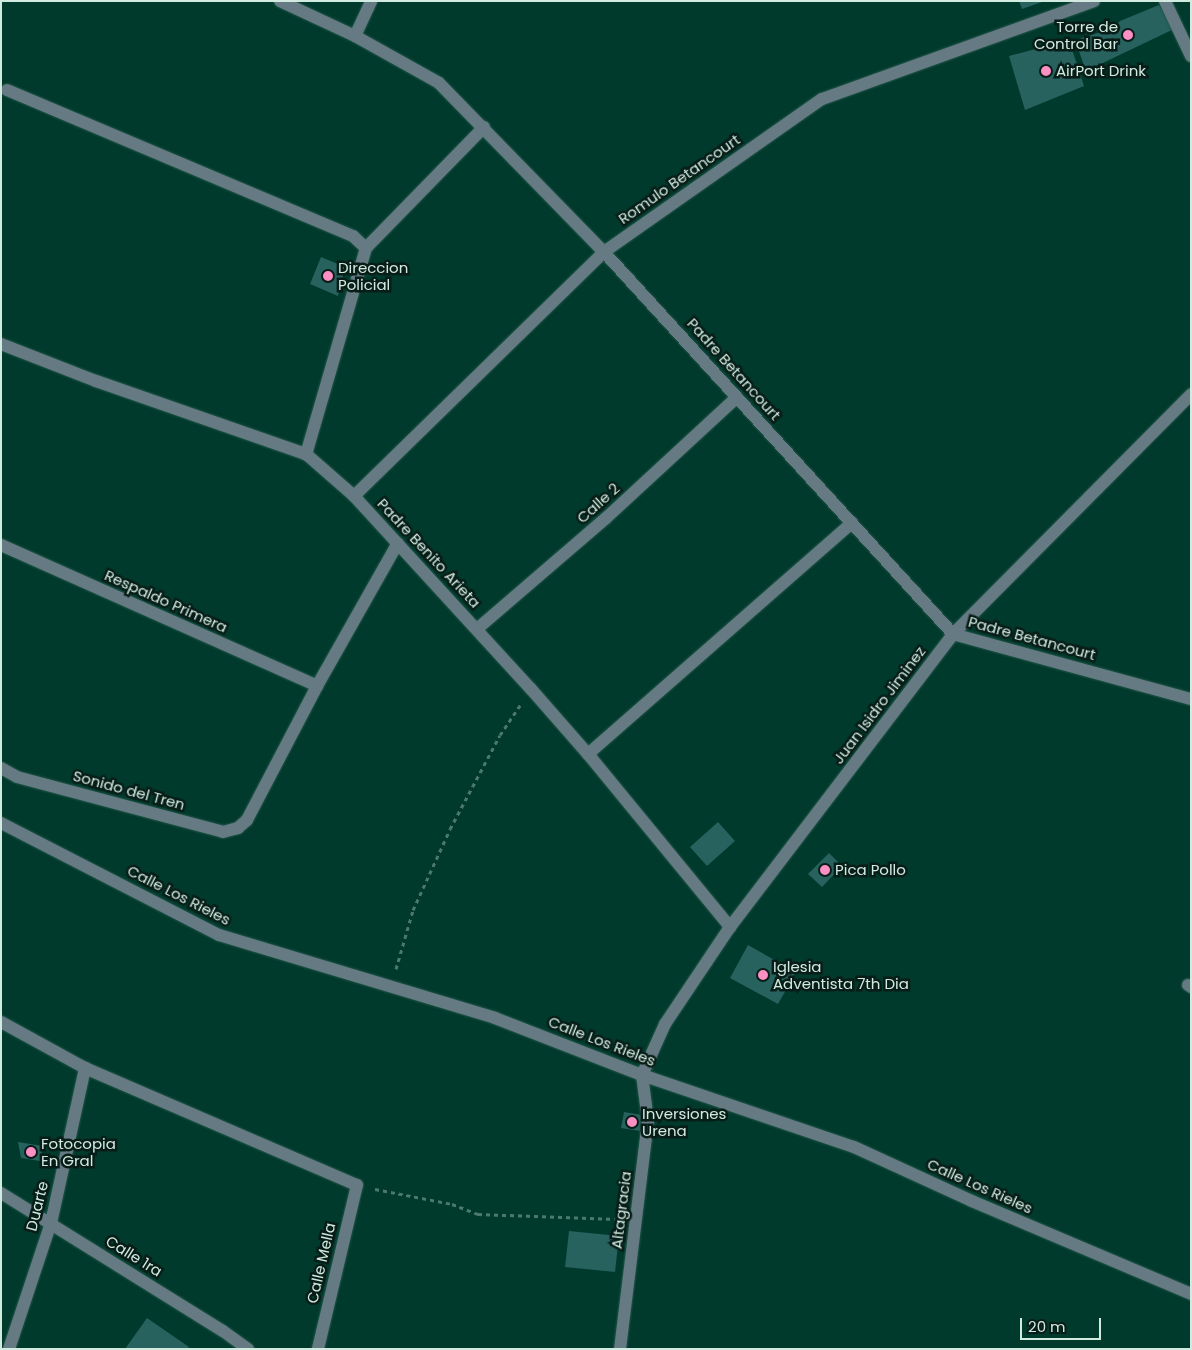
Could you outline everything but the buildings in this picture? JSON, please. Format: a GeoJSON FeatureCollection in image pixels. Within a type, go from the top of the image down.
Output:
{"type":"FeatureCollection","features":[{"type":"Feature","properties":{"kind":"street","name":"Padre Betancourt"},"geometry":{"type":"LineString","coordinates":[[280,1],[355,36],[439,83],[604,252],[953,634],[1191,699]]}},
{"type":"Feature","properties":{"kind":"street"},"geometry":{"type":"LineString","coordinates":[[355,36],[371,1]]}},
{"type":"Feature","properties":{"kind":"street","name":"Romulo Betancourt"},"geometry":{"type":"LineString","coordinates":[[354,496],[604,252],[822,99],[1094,1]]}},
{"type":"Feature","properties":{"kind":"street"},"geometry":{"type":"LineString","coordinates":[[1165,1],[1191,56]]}},
{"type":"Feature","properties":{"kind":"street"},"geometry":{"type":"LineString","coordinates":[[7,90],[353,236],[366,248]]}},
{"type":"Feature","properties":{"kind":"street"},"geometry":{"type":"LineString","coordinates":[[306,454],[366,248],[484,127]]}},
{"type":"Feature","properties":{"kind":"street","name":"Padre Benito Arieta"},"geometry":{"type":"LineString","coordinates":[[1,344],[96,381],[306,454],[354,496],[531,689],[588,754],[730,927]]}},
{"type":"Feature","properties":{"kind":"street","name":"Juan Isidro Jiminez"},"geometry":{"type":"LineString","coordinates":[[642,1075],[665,1024],[730,927],[953,634],[1191,394]]}},
{"type":"Feature","properties":{"kind":"street","name":"Calle 2"},"geometry":{"type":"LineString","coordinates":[[477,629],[606,518],[737,397]]}},
{"type":"Feature","properties":{"kind":"street"},"geometry":{"type":"LineString","coordinates":[[588,754],[852,523]]}},
{"type":"Feature","properties":{"kind":"street"},"geometry":{"type":"LineString","coordinates":[[317,686],[398,543]]}},
{"type":"Feature","properties":{"kind":"street","name":"Respaldo Primera"},"geometry":{"type":"LineString","coordinates":[[1,545],[317,686]]}},
{"type":"Feature","properties":{"kind":"street","name":"Sonido del Tren"},"geometry":{"type":"LineString","coordinates":[[1,768],[17,776],[223,832],[238,828],[247,820],[317,686]]}},
{"type":"Feature","properties":{"kind":"street","name":"Calle Los Rieles"},"geometry":{"type":"LineString","coordinates":[[1,823],[17,829],[219,935],[495,1018],[642,1075],[854,1147],[972,1201],[1191,1294]]}},
{"type":"Feature","properties":{"kind":"street"},"geometry":{"type":"LineString","coordinates":[[1,1022],[85,1068],[357,1185]]}},
{"type":"Feature","properties":{"kind":"street","name":"Duarte"},"geometry":{"type":"LineString","coordinates":[[9,1349],[51,1223],[85,1068]]}},
{"type":"Feature","properties":{"kind":"street","name":"Altagracia"},"geometry":{"type":"LineString","coordinates":[[620,1349],[648,1121],[642,1075]]}},
{"type":"Feature","properties":{"kind":"street","name":"Calle Mella"},"geometry":{"type":"LineString","coordinates":[[318,1349],[357,1185]]}},
{"type":"Feature","properties":{"kind":"street","name":"Calle 1ra"},"geometry":{"type":"LineString","coordinates":[[1,1194],[51,1223],[248,1349]]}},
{"type":"Feature","properties":{"kind":"path"},"geometry":{"type":"LineString","coordinates":[[390,987],[413,910],[450,829],[500,735],[531,689]]}},
{"type":"Feature","properties":{"kind":"path"},"geometry":{"type":"LineString","coordinates":[[357,1185],[452,1204],[478,1214],[636,1220]]}},
{"type":"Feature","properties":{"kind":"place","name":"Torre de Control Bar"},"geometry":{"type":"Point","coordinates":[1128,35]}},
{"type":"Feature","properties":{"kind":"place","name":"AirPort Drink"},"geometry":{"type":"Point","coordinates":[1046,71]}},
{"type":"Feature","properties":{"kind":"place","name":"Direccion Policial"},"geometry":{"type":"Point","coordinates":[328,276]}},
{"type":"Feature","properties":{"kind":"place","name":"Pica Pollo"},"geometry":{"type":"Point","coordinates":[825,870]}},
{"type":"Feature","properties":{"kind":"place","name":"Iglesia Adventista 7th Dia"},"geometry":{"type":"Point","coordinates":[763,975]}},
{"type":"Feature","properties":{"kind":"place","name":"Inversiones Urena"},"geometry":{"type":"Point","coordinates":[632,1122]}},
{"type":"Feature","properties":{"kind":"place","name":"Fotocopia En Gral"},"geometry":{"type":"Point","coordinates":[31,1152]}}]}
